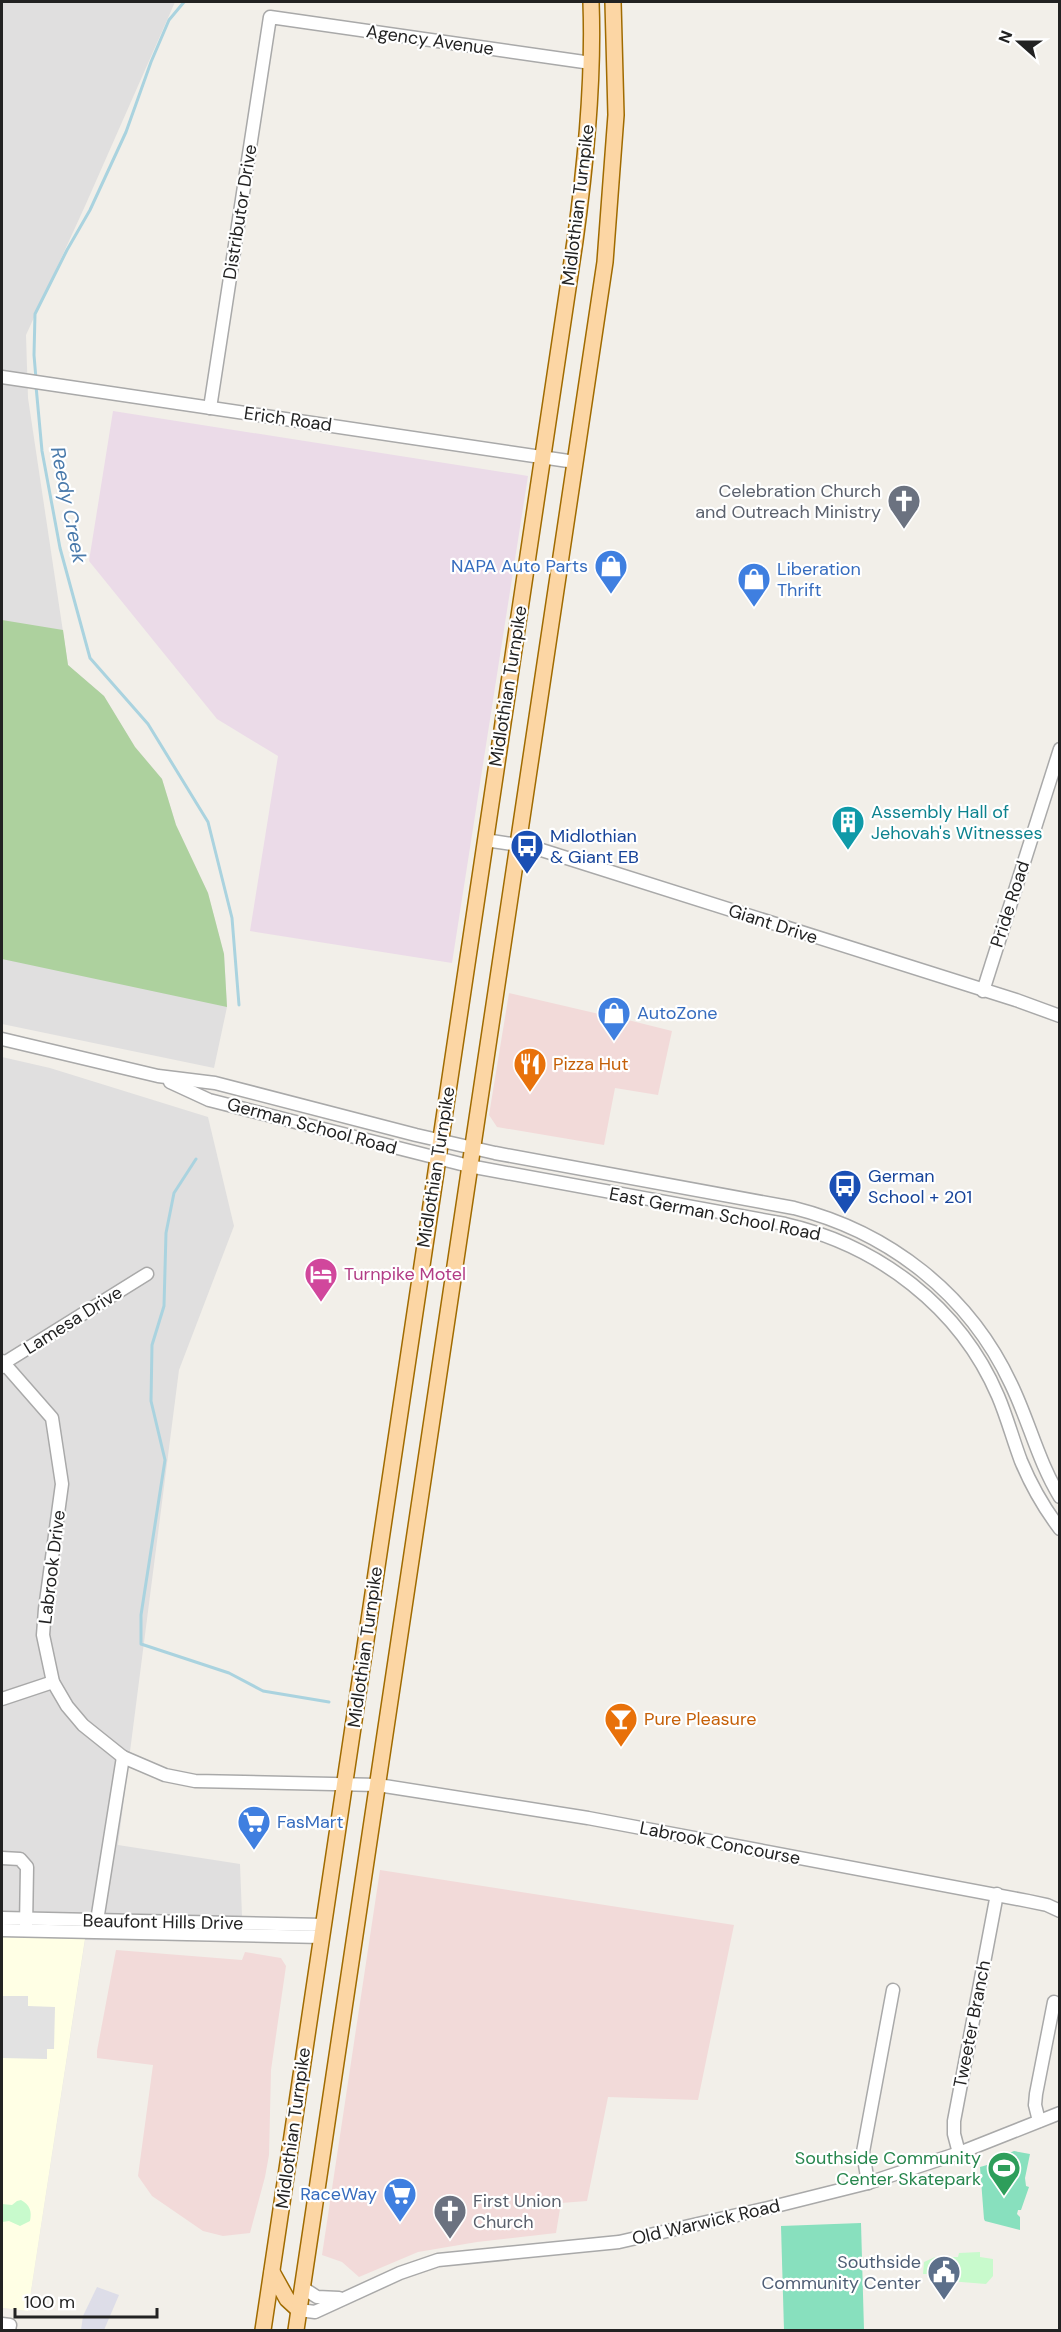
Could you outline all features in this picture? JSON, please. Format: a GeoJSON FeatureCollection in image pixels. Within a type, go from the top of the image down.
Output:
{"type":"FeatureCollection","features":[{"type":"Feature","properties":{"kind":"main road","name":"Midlothian Turnpike"},"geometry":{"type":"LineString","coordinates":[[263,2331],[580,207],[590,111],[591,2]]}},
{"type":"Feature","properties":{"kind":"main road","name":"Midlothian Turnpike"},"geometry":{"type":"LineString","coordinates":[[296,2331],[608,229],[616,115],[613,2]]}},
{"type":"Feature","properties":{"kind":"main road"},"geometry":{"type":"LineString","coordinates":[[272,2272],[287,2299],[299,2310]]}},
{"type":"Feature","properties":{"kind":"street","name":"Agency Avenue"},"geometry":{"type":"LineString","coordinates":[[270,17],[591,63]]}},
{"type":"Feature","properties":{"kind":"street","name":"Distributor Drive"},"geometry":{"type":"LineString","coordinates":[[210,408],[270,17]]}},
{"type":"Feature","properties":{"kind":"street","name":"Erich Road"},"geometry":{"type":"LineString","coordinates":[[2,378],[575,462]]}},
{"type":"Feature","properties":{"kind":"street","name":"Pride Road"},"geometry":{"type":"LineString","coordinates":[[983,991],[1059,749]]}},
{"type":"Feature","properties":{"kind":"street","name":"Giant Drive"},"geometry":{"type":"LineString","coordinates":[[485,840],[532,847],[1016,1000],[1059,1016]]}},
{"type":"Feature","properties":{"kind":"street","name":"German School Road"},"geometry":{"type":"LineString","coordinates":[[2,1039],[158,1076],[215,1083],[471,1148]]}},
{"type":"Feature","properties":{"kind":"street","name":"German School Road"},"geometry":{"type":"LineString","coordinates":[[158,1076],[209,1100],[469,1166]]}},
{"type":"Feature","properties":{"kind":"street","name":"East German School Road"},"geometry":{"type":"LineString","coordinates":[[471,1148],[810,1212],[859,1230],[903,1256],[943,1289],[979,1329],[1003,1368],[1017,1397],[1041,1463],[1059,1497]]}},
{"type":"Feature","properties":{"kind":"street","name":"East German School Road"},"geometry":{"type":"LineString","coordinates":[[469,1166],[801,1228],[849,1245],[893,1269],[932,1302],[964,1340],[992,1383],[1029,1478],[1059,1529]]}},
{"type":"Feature","properties":{"kind":"street"},"geometry":{"type":"LineString","coordinates":[[751,1218],[754,1201]]}},
{"type":"Feature","properties":{"kind":"street","name":"Lamesa Drive"},"geometry":{"type":"LineString","coordinates":[[2,1364],[147,1274]]}},
{"type":"Feature","properties":{"kind":"street","name":"Labrook Drive"},"geometry":{"type":"LineString","coordinates":[[2,1364],[52,1418],[62,1484],[43,1635],[53,1682],[67,1706],[83,1725],[123,1757],[165,1774],[201,1782],[378,1785]]}},
{"type":"Feature","properties":{"kind":"street"},"geometry":{"type":"LineString","coordinates":[[2,1698],[53,1682]]}},
{"type":"Feature","properties":{"kind":"street"},"geometry":{"type":"LineString","coordinates":[[96,1926],[123,1757]]}},
{"type":"Feature","properties":{"kind":"street","name":"Labrook Concourse"},"geometry":{"type":"LineString","coordinates":[[378,1785],[588,1818],[997,1894],[1047,1905],[1059,1911]]}},
{"type":"Feature","properties":{"kind":"street"},"geometry":{"type":"LineString","coordinates":[[2,1858],[20,1859],[27,1867],[26,1925]]}},
{"type":"Feature","properties":{"kind":"street","name":"Tweeter Branch"},"geometry":{"type":"LineString","coordinates":[[959,2153],[954,2134],[954,2120],[997,1894]]}},
{"type":"Feature","properties":{"kind":"street","name":"Beaufont Hills Drive"},"geometry":{"type":"LineString","coordinates":[[2,1918],[26,1925]]}},
{"type":"Feature","properties":{"kind":"street","name":"Beaufont Hills Drive"},"geometry":{"type":"LineString","coordinates":[[2,1930],[26,1925],[323,1931]]}},
{"type":"Feature","properties":{"kind":"street"},"geometry":{"type":"LineString","coordinates":[[868,2183],[863,2152],[893,1990]]}},
{"type":"Feature","properties":{"kind":"street"},"geometry":{"type":"LineString","coordinates":[[1039,2121],[1035,2105],[1036,2094],[1054,2002]]}},
{"type":"Feature","properties":{"kind":"street","name":"Old Warwick Road"},"geometry":{"type":"LineString","coordinates":[[299,2310],[315,2312],[400,2273],[438,2260],[619,2242],[868,2183],[959,2153],[1059,2113]]}},
{"type":"Feature","properties":{"kind":"street","name":"Old Warwick Road"},"geometry":{"type":"LineString","coordinates":[[303,2288],[317,2297],[346,2298]]}},
{"type":"Feature","properties":{"kind":"street"},"geometry":{"type":"LineString","coordinates":[[2,2324],[10,2325],[9,2331]]}},
{"type":"Feature","properties":{"kind":"shaded area"},"geometry":{"type":"Polygon","coordinates":[[[2,2],[175,2],[26,335],[28,398],[68,665],[104,696],[135,747],[162,779],[176,825],[208,893],[224,954],[227,1007],[214,1068],[2,1024],[2,2]]]}},
{"type":"Feature","properties":{"kind":"shaded area"},"geometry":{"type":"Polygon","coordinates":[[[113,411],[528,476],[452,963],[250,931],[278,756],[217,719],[89,561],[113,411]]]}},
{"type":"Feature","properties":{"kind":"shaded area"},"geometry":{"type":"Polygon","coordinates":[[[509,993],[599,1014],[599,1017],[610,1021],[612,1016],[672,1031],[658,1095],[615,1088],[604,1145],[497,1127],[489,1115],[509,993]]]}},
{"type":"Feature","properties":{"kind":"shaded area"},"geometry":{"type":"Polygon","coordinates":[[[2,1057],[50,1068],[208,1117],[234,1226],[179,1370],[118,1845],[240,1864],[243,1942],[85,1940],[28,2311],[2,2308],[2,1057]]]}},
{"type":"Feature","properties":{"kind":"shaded area"},"geometry":{"type":"Polygon","coordinates":[[[380,1870],[734,1925],[698,2100],[608,2097],[587,2201],[561,2203],[556,2233],[477,2242],[418,2252],[359,2277],[342,2262],[322,2255],[380,1870]]]}},
{"type":"Feature","properties":{"kind":"shaded area"},"geometry":{"type":"Polygon","coordinates":[[[2,1937],[85,1939],[28,2311],[2,2308],[2,1937]]]}},
{"type":"Feature","properties":{"kind":"shaded area"},"geometry":{"type":"Polygon","coordinates":[[[116,1950],[242,1960],[245,1952],[281,1958],[286,1966],[271,2070],[269,2155],[250,2233],[223,2236],[203,2231],[152,2196],[138,2176],[153,2065],[97,2058],[116,1950]]]}},
{"type":"Feature","properties":{"kind":"shaded area"},"geometry":{"type":"Polygon","coordinates":[[[2,1996],[28,1996],[28,2006],[55,2007],[54,2049],[47,2049],[47,2059],[2,2058],[2,1996]]]}},
{"type":"Feature","properties":{"kind":"shaded area"},"geometry":{"type":"Polygon","coordinates":[[[97,2287],[119,2295],[104,2330],[81,2330],[83,2316],[97,2287]]]}},
{"type":"Feature","properties":{"kind":"green space"},"geometry":{"type":"Polygon","coordinates":[[[2,620],[63,630],[68,665],[104,696],[135,747],[162,779],[176,825],[208,893],[224,954],[227,1007],[2,959],[2,620]]]}},
{"type":"Feature","properties":{"kind":"green space","name":"Southside Community Center Skatepark"},"geometry":{"type":"Polygon","coordinates":[[[1014,2151],[1030,2154],[1025,2178],[1026,2186],[1029,2187],[1021,2210],[1018,2210],[1017,2214],[1020,2217],[1020,2230],[985,2221],[980,2167],[1001,2161],[1005,2155],[1014,2151]]]}},
{"type":"Feature","properties":{"kind":"green space"},"geometry":{"type":"Polygon","coordinates":[[[21,2200],[30,2209],[30,2221],[20,2226],[9,2221],[2,2222],[2,2204],[12,2205],[21,2200]]]}},
{"type":"Feature","properties":{"kind":"green space"},"geometry":{"type":"Polygon","coordinates":[[[861,2223],[864,2330],[784,2330],[781,2226],[861,2223]]]}},
{"type":"Feature","properties":{"kind":"green space"},"geometry":{"type":"Polygon","coordinates":[[[980,2252],[980,2257],[993,2259],[993,2276],[986,2284],[949,2281],[948,2274],[923,2274],[924,2262],[935,2257],[958,2257],[959,2253],[980,2252]]]}},
{"type":"Feature","properties":{"kind":"waterway","name":"Reedy Creek"},"geometry":{"type":"LineString","coordinates":[[36,379],[35,314],[90,210],[126,132],[169,20],[184,2]]}},
{"type":"Feature","properties":{"kind":"waterway","name":"Reedy Creek"},"geometry":{"type":"LineString","coordinates":[[36,386],[42,451],[60,548],[90,658],[148,724],[208,822],[232,918],[239,1005]]}},
{"type":"Feature","properties":{"kind":"waterway"},"geometry":{"type":"LineString","coordinates":[[196,1159],[174,1193],[166,1233],[164,1306],[152,1345],[151,1401],[165,1460],[141,1615],[141,1644],[229,1673],[263,1691],[329,1702]]}},
{"type":"Feature","properties":{"kind":"place","name":"Celebration Church and Outreach Ministry"},"geometry":{"type":"Point","coordinates":[904,530]}},
{"type":"Feature","properties":{"kind":"place","name":"NAPA Auto Parts"},"geometry":{"type":"Point","coordinates":[611,595]}},
{"type":"Feature","properties":{"kind":"place","name":"Liberation Thrift"},"geometry":{"type":"Point","coordinates":[754,608]}},
{"type":"Feature","properties":{"kind":"place","name":"Assembly Hall of Jehovah's Witnesses"},"geometry":{"type":"Point","coordinates":[848,851]}},
{"type":"Feature","properties":{"kind":"place","name":"Midlothian & Giant EB"},"geometry":{"type":"Point","coordinates":[527,875]}},
{"type":"Feature","properties":{"kind":"place","name":"AutoZone"},"geometry":{"type":"Point","coordinates":[614,1042]}},
{"type":"Feature","properties":{"kind":"place","name":"Pizza Hut"},"geometry":{"type":"Point","coordinates":[530,1093]}},
{"type":"Feature","properties":{"kind":"place","name":"German School + 201"},"geometry":{"type":"Point","coordinates":[845,1215]}},
{"type":"Feature","properties":{"kind":"place","name":"Turnpike Motel"},"geometry":{"type":"Point","coordinates":[321,1303]}},
{"type":"Feature","properties":{"kind":"place","name":"Pure Pleasure"},"geometry":{"type":"Point","coordinates":[621,1748]}},
{"type":"Feature","properties":{"kind":"place","name":"FasMart"},"geometry":{"type":"Point","coordinates":[254,1851]}},
{"type":"Feature","properties":{"kind":"place","name":"Southside Community Center Skatepark"},"geometry":{"type":"Point","coordinates":[1004,2197]}},
{"type":"Feature","properties":{"kind":"place","name":"RaceWay"},"geometry":{"type":"Point","coordinates":[400,2223]}},
{"type":"Feature","properties":{"kind":"place","name":"First Union Church"},"geometry":{"type":"Point","coordinates":[450,2240]}},
{"type":"Feature","properties":{"kind":"place","name":"Southside Community Center"},"geometry":{"type":"Point","coordinates":[944,2301]}}]}
